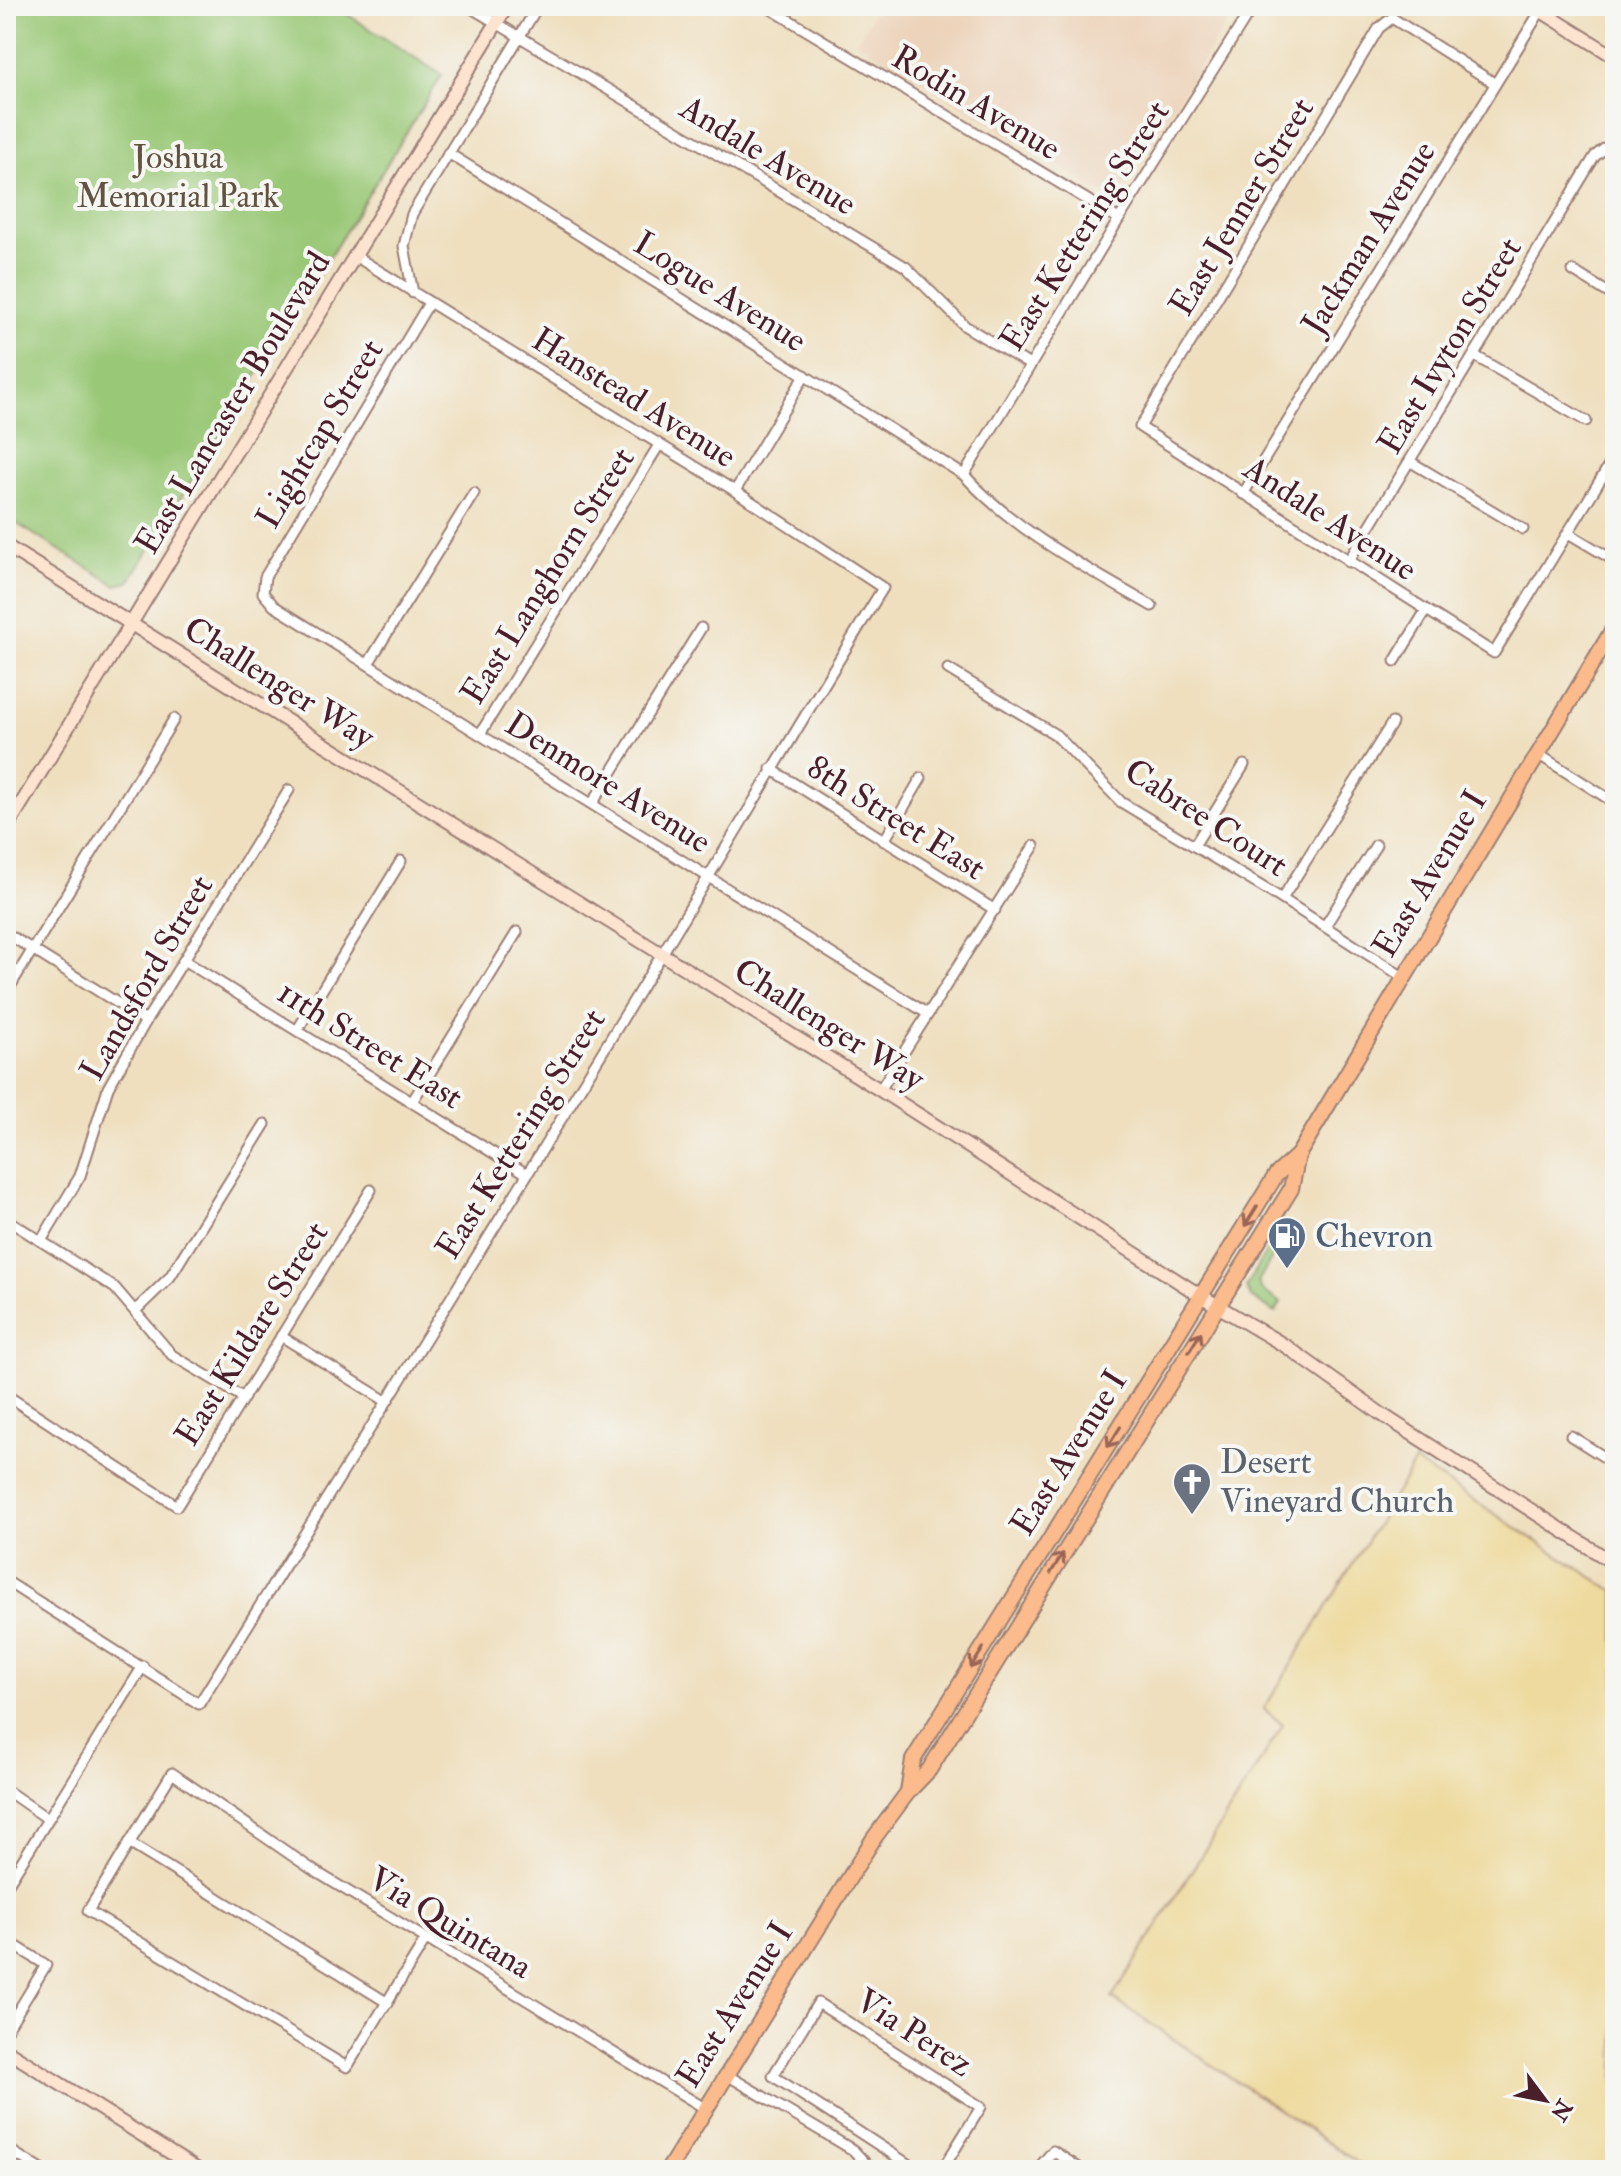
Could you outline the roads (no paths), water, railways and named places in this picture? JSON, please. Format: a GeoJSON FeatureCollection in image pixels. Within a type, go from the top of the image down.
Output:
{"type":"FeatureCollection","features":[{"type":"Feature","properties":{"kind":"main road","name":"East Lancaster Boulevard"},"geometry":{"type":"LineString","coordinates":[[6,829],[507,6]]}},
{"type":"Feature","properties":{"kind":"main road"},"geometry":{"type":"LineString","coordinates":[[1537,8],[1615,57]]}},
{"type":"Feature","properties":{"kind":"main road","name":"Challenger Way"},"geometry":{"type":"LineString","coordinates":[[6,546],[1287,1347],[1381,1414],[1615,1564]]}},
{"type":"Feature","properties":{"kind":"main road","name":"East Avenue I"},"geometry":{"type":"LineString","coordinates":[[908,1792],[913,1760],[1276,1175],[1298,1155],[1615,626]]}},
{"type":"Feature","properties":{"kind":"main road","name":"East Avenue I"},"geometry":{"type":"LineString","coordinates":[[668,2170],[874,1838],[908,1792],[929,1770],[1291,1189],[1298,1155]]}},
{"type":"Feature","properties":{"kind":"main road"},"geometry":{"type":"LineString","coordinates":[[1017,1593],[1033,1603]]}},
{"type":"Feature","properties":{"kind":"main road"},"geometry":{"type":"LineString","coordinates":[[6,2050],[198,2170]]}},
{"type":"Feature","properties":{"kind":"street"},"geometry":{"type":"LineString","coordinates":[[413,293],[404,246],[412,214],[538,6]]}},
{"type":"Feature","properties":{"kind":"street","name":"Rodin Avenue"},"geometry":{"type":"LineString","coordinates":[[766,6],[1119,219]]}},
{"type":"Feature","properties":{"kind":"street","name":"East Kettering Street"},"geometry":{"type":"LineString","coordinates":[[964,475],[1253,6]]}},
{"type":"Feature","properties":{"kind":"street","name":"Andale Avenue"},"geometry":{"type":"LineString","coordinates":[[473,7],[518,38],[906,267],[965,326],[1030,365]]}},
{"type":"Feature","properties":{"kind":"street","name":"Jackman Avenue"},"geometry":{"type":"LineString","coordinates":[[1243,494],[1537,8]]}},
{"type":"Feature","properties":{"kind":"street","name":"East Jenner Street"},"geometry":{"type":"LineString","coordinates":[[1140,427],[1379,28],[1392,18],[1494,83]]}},
{"type":"Feature","properties":{"kind":"street","name":"Logue Avenue"},"geometry":{"type":"LineString","coordinates":[[448,153],[964,475],[986,499],[1018,525],[1152,606]]}},
{"type":"Feature","properties":{"kind":"street","name":"East Ivyton Street"},"geometry":{"type":"LineString","coordinates":[[1348,562],[1600,153],[1615,153]]}},
{"type":"Feature","properties":{"kind":"street","name":"Hanstead Avenue"},"geometry":{"type":"LineString","coordinates":[[355,256],[735,491],[883,588]]}},
{"type":"Feature","properties":{"kind":"street"},"geometry":{"type":"LineString","coordinates":[[1573,271],[1615,297]]}},
{"type":"Feature","properties":{"kind":"street","name":"Lightcap Street"},"geometry":{"type":"LineString","coordinates":[[263,593],[265,577],[429,303]]}},
{"type":"Feature","properties":{"kind":"street"},"geometry":{"type":"LineString","coordinates":[[1475,356],[1586,421]]}},
{"type":"Feature","properties":{"kind":"street"},"geometry":{"type":"LineString","coordinates":[[735,491],[805,375]]}},
{"type":"Feature","properties":{"kind":"street","name":"Andale Avenue"},"geometry":{"type":"LineString","coordinates":[[1140,427],[1425,612],[1494,653],[1568,533]]}},
{"type":"Feature","properties":{"kind":"street","name":"East Langhorn Street"},"geometry":{"type":"LineString","coordinates":[[480,734],[659,445]]}},
{"type":"Feature","properties":{"kind":"street"},"geometry":{"type":"LineString","coordinates":[[1615,456],[1568,533],[1615,561]]}},
{"type":"Feature","properties":{"kind":"street"},"geometry":{"type":"LineString","coordinates":[[1411,462],[1523,529]]}},
{"type":"Feature","properties":{"kind":"street"},"geometry":{"type":"LineString","coordinates":[[368,664],[474,493]]}},
{"type":"Feature","properties":{"kind":"street","name":"East Kettering Street"},"geometry":{"type":"LineString","coordinates":[[143,1666],[199,1704],[662,954],[883,588]]}},
{"type":"Feature","properties":{"kind":"street","name":"Denmore Avenue"},"geometry":{"type":"LineString","coordinates":[[263,593],[274,606],[928,1014]]}},
{"type":"Feature","properties":{"kind":"street"},"geometry":{"type":"LineString","coordinates":[[1395,661],[1425,612]]}},
{"type":"Feature","properties":{"kind":"street"},"geometry":{"type":"LineString","coordinates":[[592,804],[701,628]]}},
{"type":"Feature","properties":{"kind":"street","name":"Cabree Court"},"geometry":{"type":"LineString","coordinates":[[948,669],[1056,735],[1121,802],[1282,899],[1403,977]]}},
{"type":"Feature","properties":{"kind":"street"},"geometry":{"type":"LineString","coordinates":[[6,993],[174,719]]}},
{"type":"Feature","properties":{"kind":"street"},"geometry":{"type":"LineString","coordinates":[[1282,899],[1392,723]]}},
{"type":"Feature","properties":{"kind":"street"},"geometry":{"type":"LineString","coordinates":[[1538,754],[1615,803]]}},
{"type":"Feature","properties":{"kind":"street"},"geometry":{"type":"LineString","coordinates":[[1194,846],[1244,765]]}},
{"type":"Feature","properties":{"kind":"street","name":"8th Street East"},"geometry":{"type":"LineString","coordinates":[[771,769],[995,910]]}},
{"type":"Feature","properties":{"kind":"street"},"geometry":{"type":"LineString","coordinates":[[884,841],[921,778]]}},
{"type":"Feature","properties":{"kind":"street","name":"Landsford Street"},"geometry":{"type":"LineString","coordinates":[[41,1241],[80,1176],[108,1088],[289,790]]}},
{"type":"Feature","properties":{"kind":"street"},"geometry":{"type":"LineString","coordinates":[[1325,926],[1376,845]]}},
{"type":"Feature","properties":{"kind":"street"},"geometry":{"type":"LineString","coordinates":[[880,1090],[1034,846]]}},
{"type":"Feature","properties":{"kind":"street"},"geometry":{"type":"LineString","coordinates":[[298,1029],[401,861]]}},
{"type":"Feature","properties":{"kind":"street"},"geometry":{"type":"LineString","coordinates":[[412,1102],[517,932]]}},
{"type":"Feature","properties":{"kind":"street"},"geometry":{"type":"LineString","coordinates":[[6,933],[146,1021]]}},
{"type":"Feature","properties":{"kind":"street","name":"11th Street East"},"geometry":{"type":"LineString","coordinates":[[185,961],[527,1174]]}},
{"type":"Feature","properties":{"kind":"street"},"geometry":{"type":"LineString","coordinates":[[136,1310],[170,1277],[265,1124]]}},
{"type":"Feature","properties":{"kind":"street","name":"East Kildare Street"},"geometry":{"type":"LineString","coordinates":[[6,1395],[177,1506],[371,1190]]}},
{"type":"Feature","properties":{"kind":"street"},"geometry":{"type":"LineString","coordinates":[[6,1219],[115,1288],[172,1355],[244,1398]]}},
{"type":"Feature","properties":{"kind":"street"},"geometry":{"type":"LineString","coordinates":[[281,1336],[386,1401]]}},
{"type":"Feature","properties":{"kind":"street"},"geometry":{"type":"LineString","coordinates":[[1571,1436],[1615,1464]]}},
{"type":"Feature","properties":{"kind":"street"},"geometry":{"type":"LineString","coordinates":[[6,1581],[143,1666],[6,1887]]}},
{"type":"Feature","properties":{"kind":"street","name":"Via Quintana"},"geometry":{"type":"LineString","coordinates":[[129,1843],[172,1773],[313,1870],[706,2109]]}},
{"type":"Feature","properties":{"kind":"street"},"geometry":{"type":"LineString","coordinates":[[6,1790],[48,1819]]}},
{"type":"Feature","properties":{"kind":"street"},"geometry":{"type":"LineString","coordinates":[[388,2003],[129,1843],[88,1911],[347,2067],[388,2003],[426,1939]]}},
{"type":"Feature","properties":{"kind":"street"},"geometry":{"type":"LineString","coordinates":[[6,1940],[46,1965],[6,2031]]}},
{"type":"Feature","properties":{"kind":"street","name":"Via Perez"},"geometry":{"type":"LineString","coordinates":[[917,2170],[773,2076],[818,2003],[981,2107],[942,2170]]}},
{"type":"Feature","properties":{"kind":"street"},"geometry":{"type":"LineString","coordinates":[[727,2075],[853,2150],[872,2170]]}},
{"type":"Feature","properties":{"kind":"street"},"geometry":{"type":"LineString","coordinates":[[6,2148],[42,2170]]}},
{"type":"Feature","properties":{"kind":"street"},"geometry":{"type":"LineString","coordinates":[[1037,2170],[1053,2151],[1082,2170]]}},
{"type":"Feature","properties":{"kind":"place","name":"Chevron"},"geometry":{"type":"Point","coordinates":[1287,1270]}},
{"type":"Feature","properties":{"kind":"place","name":"Desert Vineyard Church"},"geometry":{"type":"Point","coordinates":[1192,1516]}},
{"type":"Feature","properties":{"kind":"park label","name":"Joshua Memorial Park"},"geometry":{"type":"Point","coordinates":[178,176]}}]}
